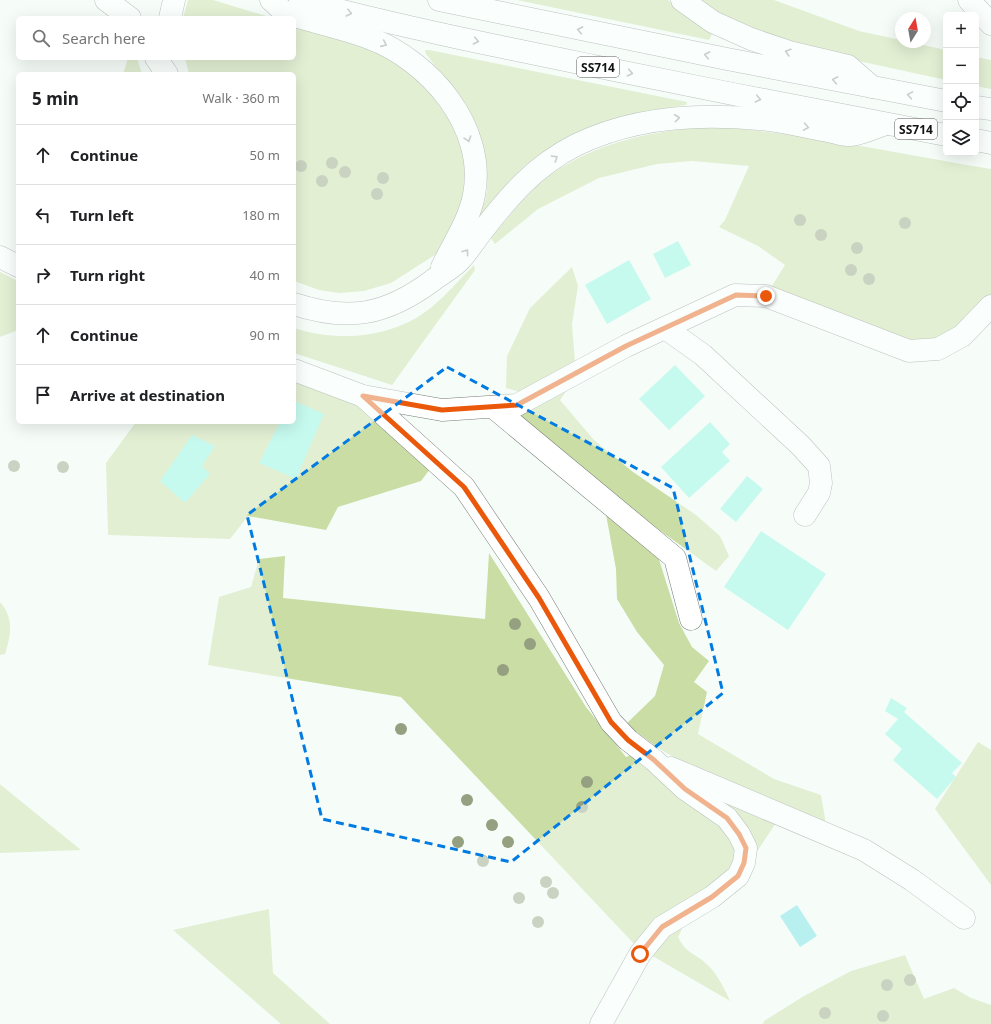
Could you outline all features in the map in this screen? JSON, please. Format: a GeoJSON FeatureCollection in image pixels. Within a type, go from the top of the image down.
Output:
{"type":"FeatureCollection","features":[{"type":"Feature","properties":{"kind":"main road"},"geometry":{"type":"LineString","coordinates":[[106,0],[127,16]]}},
{"type":"Feature","properties":{"kind":"main road"},"geometry":{"type":"LineString","coordinates":[[170,16],[174,0]]}},
{"type":"Feature","properties":{"kind":"main road"},"geometry":{"type":"LineString","coordinates":[[271,0],[286,13],[306,7],[368,38],[390,47],[409,59],[436,84],[454,108],[468,137],[476,180],[470,211],[437,277]]}},
{"type":"Feature","properties":{"kind":"main road","name":"SS714"},"geometry":{"type":"LineString","coordinates":[[439,0],[556,25],[943,100]]}},
{"type":"Feature","properties":{"kind":"main road"},"geometry":{"type":"LineString","coordinates":[[682,0],[713,22],[751,39],[789,52],[848,66],[873,88]]}},
{"type":"Feature","properties":{"kind":"main road"},"geometry":{"type":"LineString","coordinates":[[969,0],[991,24]]}},
{"type":"Feature","properties":{"kind":"main road","name":"SS714"},"geometry":{"type":"LineString","coordinates":[[306,7],[765,101],[943,134]]}},
{"type":"Feature","properties":{"kind":"main road"},"geometry":{"type":"LineString","coordinates":[[157,60],[166,72]]}},
{"type":"Feature","properties":{"kind":"main road"},"geometry":{"type":"LineString","coordinates":[[167,72],[169,60]]}},
{"type":"Feature","properties":{"kind":"main road"},"geometry":{"type":"LineString","coordinates":[[979,107],[991,109]]}},
{"type":"Feature","properties":{"kind":"main road"},"geometry":{"type":"LineString","coordinates":[[296,305],[316,311],[338,314],[375,310],[413,296],[460,260],[510,197],[529,176],[553,158],[576,145],[614,130],[654,121],[695,116],[760,119],[851,135],[886,124]]}},
{"type":"Feature","properties":{"kind":"main road"},"geometry":{"type":"LineString","coordinates":[[979,141],[991,143]]}},
{"type":"Feature","properties":{"kind":"main road"},"geometry":{"type":"LineString","coordinates":[[0,257],[16,265]]}},
{"type":"Feature","properties":{"kind":"main road"},"geometry":{"type":"LineString","coordinates":[[296,371],[363,396],[442,410],[517,405],[626,346],[736,295],[766,296],[909,351],[938,348],[962,336],[991,306]]}},
{"type":"Feature","properties":{"kind":"main road"},"geometry":{"type":"LineString","coordinates":[[665,328],[703,355],[801,446],[819,466],[821,483],[819,493],[805,514]]}},
{"type":"Feature","properties":{"kind":"main road"},"geometry":{"type":"LineString","coordinates":[[363,396],[464,487],[539,598],[611,722],[628,740],[654,760],[685,789],[727,818],[739,834],[746,848],[744,863],[738,876],[712,897],[662,927],[640,954],[601,1024]]}},
{"type":"Feature","properties":{"kind":"main road"},"geometry":{"type":"LineString","coordinates":[[493,406],[675,558],[690,619]]}},
{"type":"Feature","properties":{"kind":"main road"},"geometry":{"type":"LineString","coordinates":[[654,760],[864,850],[912,880],[964,918]]}},
{"type":"Feature","properties":{"kind":"highlighted area"},"geometry":{"type":"Polygon","coordinates":[[[447,367],[673,488],[723,693],[511,862],[322,819],[247,515],[447,367]]]}},
{"type":"Feature","properties":{"kind":"green space"},"geometry":{"type":"Polygon","coordinates":[[[188,0],[213,0],[266,16],[184,16],[188,0]]]}},
{"type":"Feature","properties":{"kind":"green space"},"geometry":{"type":"Polygon","coordinates":[[[517,0],[668,0],[692,21],[709,30],[712,34],[709,40],[517,0]]]}},
{"type":"Feature","properties":{"kind":"green space"},"geometry":{"type":"Polygon","coordinates":[[[697,0],[774,0],[859,31],[895,39],[895,48],[931,48],[931,47],[943,49],[943,79],[794,47],[732,22],[697,0]]]}},
{"type":"Feature","properties":{"kind":"green space"},"geometry":{"type":"Polygon","coordinates":[[[296,25],[385,53],[426,87],[446,113],[455,129],[464,155],[466,184],[458,216],[438,253],[391,283],[364,291],[339,293],[319,290],[296,282],[296,72],[188,72],[186,60],[296,60],[296,25]]]}},
{"type":"Feature","properties":{"kind":"green space"},"geometry":{"type":"Polygon","coordinates":[[[426,50],[687,102],[686,105],[644,112],[605,122],[567,138],[531,161],[515,175],[473,227],[485,201],[487,189],[486,166],[467,108],[426,54],[426,50]]]}},
{"type":"Feature","properties":{"kind":"green space"},"geometry":{"type":"Polygon","coordinates":[[[979,58],[991,60],[991,89],[979,87],[979,58]]]}},
{"type":"Feature","properties":{"kind":"green space"},"geometry":{"type":"Polygon","coordinates":[[[127,60],[138,60],[141,72],[124,72],[127,60]]]}},
{"type":"Feature","properties":{"kind":"green space"},"geometry":{"type":"Polygon","coordinates":[[[711,127],[781,134],[851,144],[991,169],[991,302],[974,321],[937,339],[911,345],[767,294],[785,265],[758,246],[719,227],[725,220],[749,166],[692,161],[657,164],[599,178],[538,209],[495,244],[491,238],[516,208],[544,180],[562,167],[581,157],[602,148],[645,135],[667,131],[711,127]]]}},
{"type":"Feature","properties":{"kind":"green space"},"geometry":{"type":"Polygon","coordinates":[[[474,265],[475,270],[392,385],[296,354],[296,329],[312,333],[348,336],[366,335],[384,331],[402,325],[418,317],[433,306],[474,265]]]}},
{"type":"Feature","properties":{"kind":"green space"},"geometry":{"type":"Polygon","coordinates":[[[572,267],[578,286],[572,324],[575,363],[572,383],[560,400],[594,440],[633,472],[696,515],[720,536],[729,556],[716,571],[629,508],[506,409],[536,397],[506,388],[507,356],[530,308],[572,267]]]}},
{"type":"Feature","properties":{"kind":"green space"},"geometry":{"type":"Polygon","coordinates":[[[0,272],[16,280],[16,331],[0,337],[0,272]]]}},
{"type":"Feature","properties":{"kind":"green space"},"geometry":{"type":"Polygon","coordinates":[[[296,373],[353,395],[433,465],[421,481],[338,507],[326,530],[248,516],[230,539],[108,535],[106,463],[135,424],[296,424],[296,373]]]}},
{"type":"Feature","properties":{"kind":"green space"},"geometry":{"type":"Polygon","coordinates":[[[605,509],[657,553],[679,623],[692,647],[709,661],[694,682],[707,692],[698,734],[774,779],[821,795],[827,830],[784,811],[756,853],[744,879],[675,909],[682,929],[678,937],[683,946],[702,960],[711,969],[722,984],[730,1001],[637,947],[401,697],[208,665],[219,597],[251,587],[259,559],[285,556],[283,598],[485,619],[489,553],[586,707],[626,757],[640,752],[703,774],[658,748],[626,724],[655,696],[664,665],[637,632],[617,599],[616,569],[605,509]]]}},
{"type":"Feature","properties":{"kind":"green space"},"geometry":{"type":"Polygon","coordinates":[[[0,602],[8,614],[10,633],[5,654],[0,655],[0,602]]]}},
{"type":"Feature","properties":{"kind":"green space"},"geometry":{"type":"Polygon","coordinates":[[[978,742],[991,750],[991,885],[935,809],[978,742]]]}},
{"type":"Feature","properties":{"kind":"green space"},"geometry":{"type":"Polygon","coordinates":[[[0,784],[1,785],[81,850],[0,853],[0,784]]]}},
{"type":"Feature","properties":{"kind":"green space"},"geometry":{"type":"Polygon","coordinates":[[[269,909],[273,973],[330,1024],[281,1024],[173,930],[269,909]]]}},
{"type":"Feature","properties":{"kind":"green space"},"geometry":{"type":"Polygon","coordinates":[[[905,955],[924,999],[954,988],[971,998],[991,1005],[991,1024],[763,1024],[764,1021],[804,996],[851,971],[905,955]]]}},
{"type":"Feature","properties":{"kind":"water"},"geometry":{"type":"Polygon","coordinates":[[[797,905],[817,936],[800,947],[780,916],[797,905]]]}},
{"type":"Feature","properties":{"kind":"building"},"geometry":{"type":"Polygon","coordinates":[[[678,241],[691,265],[665,278],[653,254],[678,241]]]}},
{"type":"Feature","properties":{"kind":"building"},"geometry":{"type":"Polygon","coordinates":[[[629,260],[651,299],[607,324],[585,285],[629,260]]]}},
{"type":"Feature","properties":{"kind":"building"},"geometry":{"type":"Polygon","coordinates":[[[675,365],[705,396],[669,430],[639,399],[675,365]]]}},
{"type":"Feature","properties":{"kind":"building"},"geometry":{"type":"Polygon","coordinates":[[[296,402],[324,414],[296,479],[259,463],[279,424],[296,424],[296,402]]]}},
{"type":"Feature","properties":{"kind":"building"},"geometry":{"type":"Polygon","coordinates":[[[710,422],[730,444],[722,452],[730,461],[689,498],[661,467],[710,422]]]}},
{"type":"Feature","properties":{"kind":"building"},"geometry":{"type":"Polygon","coordinates":[[[192,435],[215,446],[202,466],[210,474],[185,503],[160,481],[192,435]]]}},
{"type":"Feature","properties":{"kind":"building"},"geometry":{"type":"Polygon","coordinates":[[[747,476],[763,489],[736,522],[720,509],[747,476]]]}},
{"type":"Feature","properties":{"kind":"building"},"geometry":{"type":"Polygon","coordinates":[[[761,531],[826,574],[788,630],[724,587],[761,531]]]}},
{"type":"Feature","properties":{"kind":"building"},"geometry":{"type":"Polygon","coordinates":[[[891,698],[907,708],[904,712],[962,763],[952,773],[956,777],[937,799],[893,760],[902,749],[885,734],[898,719],[885,711],[891,698]]]}},
{"type":"Feature","properties":{"kind":"route"},"geometry":{"type":"LineString","coordinates":[[640,954],[662,927],[712,897],[738,876],[744,863],[746,848],[739,834],[727,818],[685,789],[654,760],[628,740],[611,722],[539,598],[464,487],[363,396],[442,410],[517,405],[626,346],[736,295],[766,296]]}}]}
